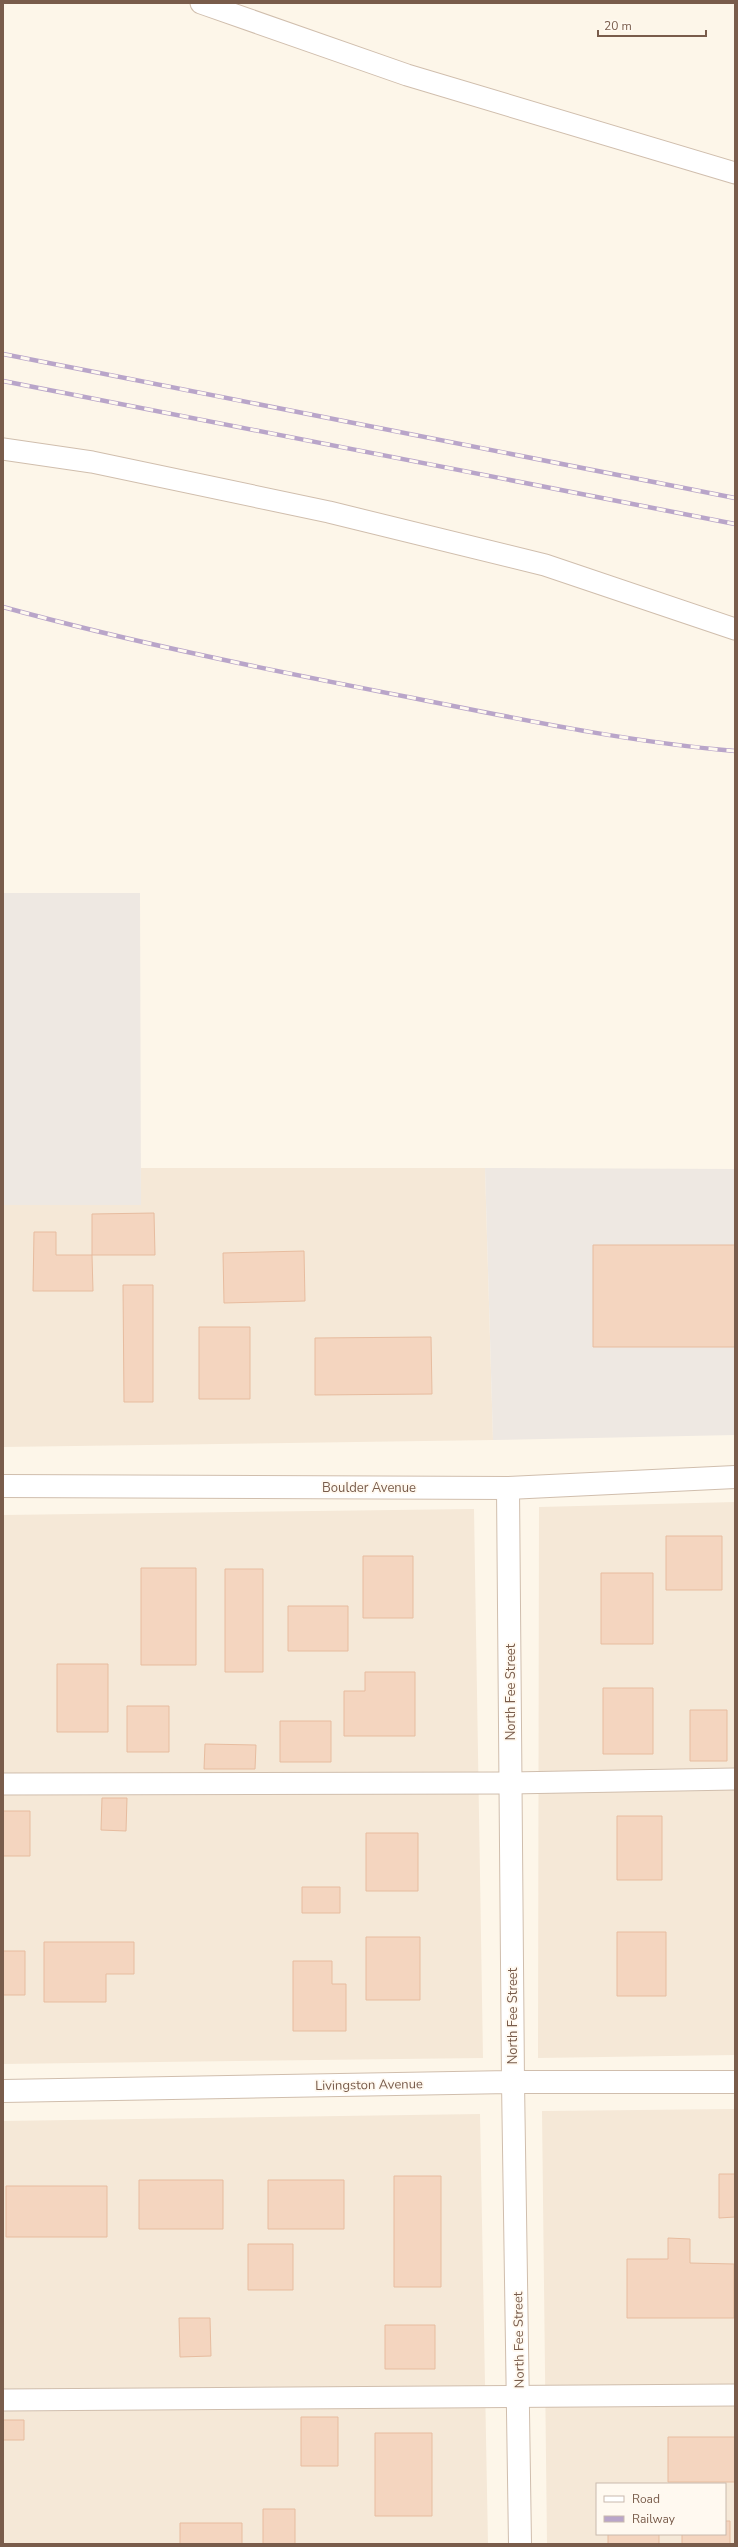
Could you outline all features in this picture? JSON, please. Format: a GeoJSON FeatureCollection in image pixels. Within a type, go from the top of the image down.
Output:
{"type":"FeatureCollection","features":[{"type":"Feature","properties":{"kind":"street","name":"Boulder Avenue"},"geometry":{"type":"LineString","coordinates":[[3,1486],[508,1488],[735,1476]]}},
{"type":"Feature","properties":{"kind":"street","name":"North Fee Street"},"geometry":{"type":"LineString","coordinates":[[508,1488],[513,2082],[519,2398],[520,2544]]}},
{"type":"Feature","properties":{"kind":"street","name":"Livingston Avenue"},"geometry":{"type":"LineString","coordinates":[[3,2091],[513,2082],[735,2082]]}},
{"type":"Feature","properties":{"kind":"lane"},"geometry":{"type":"LineString","coordinates":[[201,3],[407,75],[735,173]]}},
{"type":"Feature","properties":{"kind":"lane"},"geometry":{"type":"LineString","coordinates":[[3,449],[92,462],[252,496],[522,559],[735,629]]}},
{"type":"Feature","properties":{"kind":"lane"},"geometry":{"type":"LineString","coordinates":[[3,1784],[510,1783],[735,1779]]}},
{"type":"Feature","properties":{"kind":"lane"},"geometry":{"type":"LineString","coordinates":[[3,2400],[519,2398],[735,2395]]}},
{"type":"Feature","properties":{"kind":"shaded area"},"geometry":{"type":"Polygon","coordinates":[[[3,893],[140,893],[141,1205],[3,1205],[3,893]]]}},
{"type":"Feature","properties":{"kind":"shaded area"},"geometry":{"type":"Polygon","coordinates":[[[141,1168],[485,1168],[493,1440],[3,1447],[3,1205],[141,1205],[141,1168]]]}},
{"type":"Feature","properties":{"kind":"shaded area"},"geometry":{"type":"Polygon","coordinates":[[[485,1168],[735,1169],[735,1435],[493,1440],[485,1168]]]}},
{"type":"Feature","properties":{"kind":"shaded area"},"geometry":{"type":"Polygon","coordinates":[[[735,1502],[735,2055],[538,2058],[539,1507],[735,1502]]]}},
{"type":"Feature","properties":{"kind":"shaded area"},"geometry":{"type":"Polygon","coordinates":[[[474,1509],[483,2058],[3,2064],[3,1515],[474,1509]]]}},
{"type":"Feature","properties":{"kind":"shaded area"},"geometry":{"type":"Polygon","coordinates":[[[735,2109],[735,2544],[547,2544],[542,2111],[735,2109]]]}},
{"type":"Feature","properties":{"kind":"shaded area"},"geometry":{"type":"Polygon","coordinates":[[[480,2114],[488,2544],[3,2544],[3,2121],[480,2114]]]}},
{"type":"Feature","properties":{"kind":"building"},"geometry":{"type":"Polygon","coordinates":[[[154,1213],[155,1255],[92,1255],[92,1214],[154,1213]]]}},
{"type":"Feature","properties":{"kind":"building"},"geometry":{"type":"Polygon","coordinates":[[[34,1232],[56,1232],[56,1255],[92,1255],[93,1291],[33,1291],[34,1232]]]}},
{"type":"Feature","properties":{"kind":"building"},"geometry":{"type":"Polygon","coordinates":[[[593,1245],[735,1245],[735,1347],[593,1347],[593,1245]]]}},
{"type":"Feature","properties":{"kind":"building"},"geometry":{"type":"Polygon","coordinates":[[[304,1251],[305,1301],[224,1303],[223,1253],[304,1251]]]}},
{"type":"Feature","properties":{"kind":"building"},"geometry":{"type":"Polygon","coordinates":[[[123,1285],[153,1285],[153,1402],[124,1402],[123,1285]]]}},
{"type":"Feature","properties":{"kind":"building"},"geometry":{"type":"Polygon","coordinates":[[[199,1327],[250,1327],[250,1399],[199,1399],[199,1327]]]}},
{"type":"Feature","properties":{"kind":"building"},"geometry":{"type":"Polygon","coordinates":[[[431,1337],[432,1394],[315,1395],[315,1338],[431,1337]]]}},
{"type":"Feature","properties":{"kind":"building"},"geometry":{"type":"Polygon","coordinates":[[[666,1536],[722,1536],[722,1590],[666,1590],[666,1536]]]}},
{"type":"Feature","properties":{"kind":"building"},"geometry":{"type":"Polygon","coordinates":[[[363,1556],[413,1556],[413,1618],[363,1618],[363,1556]]]}},
{"type":"Feature","properties":{"kind":"building"},"geometry":{"type":"Polygon","coordinates":[[[141,1568],[196,1568],[196,1665],[141,1665],[141,1568]]]}},
{"type":"Feature","properties":{"kind":"building"},"geometry":{"type":"Polygon","coordinates":[[[225,1569],[263,1569],[263,1672],[225,1672],[225,1569]]]}},
{"type":"Feature","properties":{"kind":"building"},"geometry":{"type":"Polygon","coordinates":[[[601,1573],[653,1573],[653,1644],[601,1644],[601,1573]]]}},
{"type":"Feature","properties":{"kind":"building"},"geometry":{"type":"Polygon","coordinates":[[[288,1606],[348,1606],[348,1651],[288,1651],[288,1606]]]}},
{"type":"Feature","properties":{"kind":"building"},"geometry":{"type":"Polygon","coordinates":[[[57,1664],[108,1664],[108,1732],[57,1732],[57,1664]]]}},
{"type":"Feature","properties":{"kind":"building"},"geometry":{"type":"Polygon","coordinates":[[[365,1672],[415,1672],[415,1736],[344,1736],[344,1691],[365,1691],[365,1672]]]}},
{"type":"Feature","properties":{"kind":"building"},"geometry":{"type":"Polygon","coordinates":[[[603,1688],[653,1688],[653,1754],[603,1754],[603,1688]]]}},
{"type":"Feature","properties":{"kind":"building"},"geometry":{"type":"Polygon","coordinates":[[[127,1706],[169,1706],[169,1752],[127,1752],[127,1706]]]}},
{"type":"Feature","properties":{"kind":"building"},"geometry":{"type":"Polygon","coordinates":[[[690,1710],[727,1710],[727,1761],[690,1761],[690,1710]]]}},
{"type":"Feature","properties":{"kind":"building"},"geometry":{"type":"Polygon","coordinates":[[[280,1721],[331,1721],[331,1762],[280,1762],[280,1721]]]}},
{"type":"Feature","properties":{"kind":"building"},"geometry":{"type":"Polygon","coordinates":[[[205,1744],[256,1745],[255,1769],[204,1769],[205,1744]]]}},
{"type":"Feature","properties":{"kind":"building"},"geometry":{"type":"Polygon","coordinates":[[[102,1798],[127,1798],[126,1831],[101,1830],[102,1798]]]}},
{"type":"Feature","properties":{"kind":"building"},"geometry":{"type":"Polygon","coordinates":[[[3,1811],[30,1811],[30,1856],[3,1856],[3,1811]]]}},
{"type":"Feature","properties":{"kind":"building"},"geometry":{"type":"Polygon","coordinates":[[[617,1816],[662,1816],[662,1880],[617,1880],[617,1816]]]}},
{"type":"Feature","properties":{"kind":"building"},"geometry":{"type":"Polygon","coordinates":[[[366,1833],[418,1833],[418,1891],[366,1891],[366,1833]]]}},
{"type":"Feature","properties":{"kind":"building"},"geometry":{"type":"Polygon","coordinates":[[[302,1887],[340,1887],[340,1913],[302,1913],[302,1887]]]}},
{"type":"Feature","properties":{"kind":"building"},"geometry":{"type":"Polygon","coordinates":[[[617,1932],[666,1932],[666,1996],[617,1996],[617,1932]]]}},
{"type":"Feature","properties":{"kind":"building"},"geometry":{"type":"Polygon","coordinates":[[[366,1937],[420,1937],[420,2000],[366,2000],[366,1937]]]}},
{"type":"Feature","properties":{"kind":"building"},"geometry":{"type":"Polygon","coordinates":[[[44,1942],[134,1942],[134,1974],[106,1974],[106,2002],[44,2002],[44,1942]]]}},
{"type":"Feature","properties":{"kind":"building"},"geometry":{"type":"Polygon","coordinates":[[[3,1951],[25,1951],[25,1995],[3,1995],[3,1951]]]}},
{"type":"Feature","properties":{"kind":"building"},"geometry":{"type":"Polygon","coordinates":[[[293,1961],[332,1961],[332,1984],[346,1984],[346,2031],[293,2031],[293,1961]]]}},
{"type":"Feature","properties":{"kind":"building"},"geometry":{"type":"Polygon","coordinates":[[[719,2174],[735,2174],[735,2217],[719,2218],[719,2174]]]}},
{"type":"Feature","properties":{"kind":"building"},"geometry":{"type":"Polygon","coordinates":[[[394,2176],[441,2176],[441,2287],[394,2287],[394,2176]]]}},
{"type":"Feature","properties":{"kind":"building"},"geometry":{"type":"Polygon","coordinates":[[[139,2180],[223,2180],[223,2229],[139,2229],[139,2180]]]}},
{"type":"Feature","properties":{"kind":"building"},"geometry":{"type":"Polygon","coordinates":[[[268,2180],[344,2180],[344,2229],[268,2229],[268,2180]]]}},
{"type":"Feature","properties":{"kind":"building"},"geometry":{"type":"Polygon","coordinates":[[[6,2186],[107,2186],[107,2237],[6,2237],[6,2186]]]}},
{"type":"Feature","properties":{"kind":"building"},"geometry":{"type":"Polygon","coordinates":[[[668,2238],[690,2239],[690,2263],[734,2264],[734,2318],[627,2318],[627,2259],[668,2259],[668,2238]]]}},
{"type":"Feature","properties":{"kind":"building"},"geometry":{"type":"Polygon","coordinates":[[[248,2244],[293,2244],[293,2290],[248,2290],[248,2244]]]}},
{"type":"Feature","properties":{"kind":"building"},"geometry":{"type":"Polygon","coordinates":[[[179,2318],[210,2318],[211,2356],[180,2357],[179,2318]]]}},
{"type":"Feature","properties":{"kind":"building"},"geometry":{"type":"Polygon","coordinates":[[[385,2325],[435,2325],[435,2369],[385,2369],[385,2325]]]}},
{"type":"Feature","properties":{"kind":"building"},"geometry":{"type":"Polygon","coordinates":[[[301,2417],[338,2417],[338,2466],[301,2466],[301,2417]]]}},
{"type":"Feature","properties":{"kind":"building"},"geometry":{"type":"Polygon","coordinates":[[[3,2420],[24,2420],[24,2440],[3,2440],[3,2420]]]}},
{"type":"Feature","properties":{"kind":"building"},"geometry":{"type":"Polygon","coordinates":[[[375,2433],[432,2433],[432,2516],[375,2516],[375,2433]]]}},
{"type":"Feature","properties":{"kind":"building"},"geometry":{"type":"Polygon","coordinates":[[[668,2437],[735,2437],[735,2482],[668,2482],[668,2437]]]}},
{"type":"Feature","properties":{"kind":"building"},"geometry":{"type":"Polygon","coordinates":[[[263,2509],[295,2509],[295,2544],[263,2544],[263,2509]]]}},
{"type":"Feature","properties":{"kind":"building"},"geometry":{"type":"Polygon","coordinates":[[[726,2521],[730,2521],[730,2544],[682,2544],[682,2535],[726,2535],[726,2521]]]}},
{"type":"Feature","properties":{"kind":"building"},"geometry":{"type":"Polygon","coordinates":[[[180,2523],[242,2523],[242,2544],[180,2544],[180,2523]]]}},
{"type":"Feature","properties":{"kind":"building"},"geometry":{"type":"Polygon","coordinates":[[[608,2535],[659,2535],[659,2544],[608,2544],[608,2535]]]}},
{"type":"Feature","properties":{"kind":"railway"},"geometry":{"type":"LineString","coordinates":[[3,354],[735,498]]}},
{"type":"Feature","properties":{"kind":"railway"},"geometry":{"type":"LineString","coordinates":[[3,381],[735,524]]}},
{"type":"Feature","properties":{"kind":"railway"},"geometry":{"type":"LineString","coordinates":[[3,607],[156,645],[310,678],[573,729],[654,742],[735,751]]}}]}
